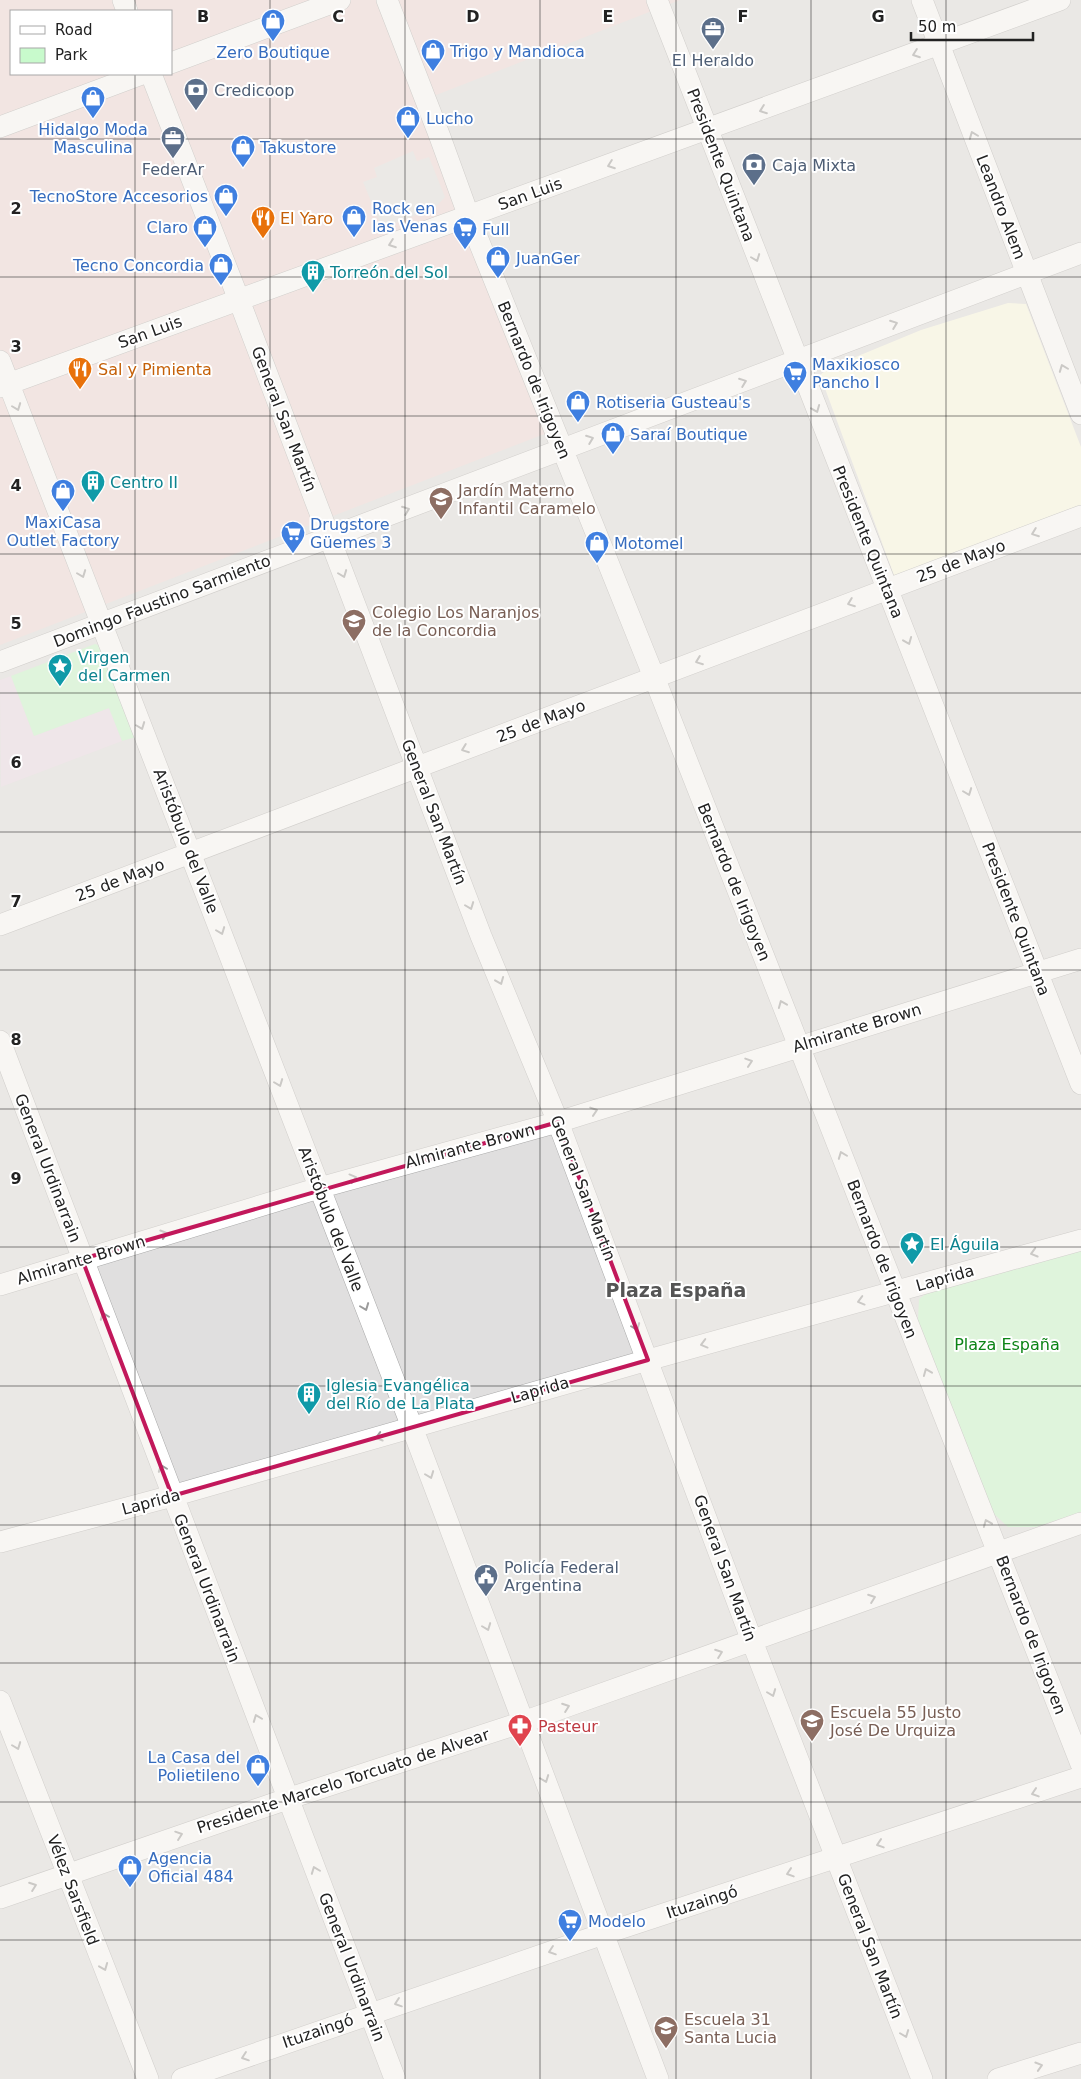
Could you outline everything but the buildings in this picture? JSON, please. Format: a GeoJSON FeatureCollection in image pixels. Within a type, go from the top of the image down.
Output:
{"type":"FeatureCollection","features":[{"type":"Feature","properties":{"kind":"street"},"geometry":{"type":"LineString","coordinates":[[172,63],[340,0]]}},
{"type":"Feature","properties":{"kind":"street","name":"Bernardo de Irigoyen"},"geometry":{"type":"LineString","coordinates":[[387,0],[469,217],[654,678],[895,1292],[999,1551],[1081,1764]]}},
{"type":"Feature","properties":{"kind":"street","name":"Presidente Quintana"},"geometry":{"type":"LineString","coordinates":[[657,0],[1081,1084]]}},
{"type":"Feature","properties":{"kind":"street","name":"Leandro Alem"},"geometry":{"type":"LineString","coordinates":[[922,0],[938,46],[1081,414]]}},
{"type":"Feature","properties":{"kind":"street","name":"San Luis"},"geometry":{"type":"LineString","coordinates":[[4,386],[1060,0]]}},
{"type":"Feature","properties":{"kind":"street"},"geometry":{"type":"LineString","coordinates":[[0,127],[139,75]]}},
{"type":"Feature","properties":{"kind":"street","name":"General San Martín"},"geometry":{"type":"LineString","coordinates":[[151,75],[481,936],[558,1122],[752,1641],[922,2079]]}},
{"type":"Feature","properties":{"kind":"street","name":"Domingo Faustino Sarmiento"},"geometry":{"type":"LineString","coordinates":[[0,662],[330,539],[1081,253]]}},
{"type":"Feature","properties":{"kind":"street","name":"Aristóbulo del Valle"},"geometry":{"type":"LineString","coordinates":[[0,361],[4,386],[101,624],[191,853],[412,1427],[658,2079]]}},
{"type":"Feature","properties":{"kind":"street","name":"25 de Mayo"},"geometry":{"type":"LineString","coordinates":[[0,925],[1081,516]]}},
{"type":"Feature","properties":{"kind":"street","name":"Almirante Brown"},"geometry":{"type":"LineString","coordinates":[[0,1285],[319,1188],[558,1122],[1081,959]]}},
{"type":"Feature","properties":{"kind":"street","name":"General Urdinarrain"},"geometry":{"type":"LineString","coordinates":[[0,1041],[395,2079]]}},
{"type":"Feature","properties":{"kind":"street","name":"Laprida"},"geometry":{"type":"LineString","coordinates":[[0,1542],[172,1496],[648,1360],[1081,1240]]}},
{"type":"Feature","properties":{"kind":"street","name":"Presidente Marcelo Torcuato de Alvear"},"geometry":{"type":"LineString","coordinates":[[0,1898],[66,1873],[524,1722],[1081,1523]]}},
{"type":"Feature","properties":{"kind":"street","name":"Vélez Sarsfield"},"geometry":{"type":"LineString","coordinates":[[0,1701],[148,2079]]}},
{"type":"Feature","properties":{"kind":"street","name":"Ituzaingó"},"geometry":{"type":"LineString","coordinates":[[182,2079],[603,1934],[1081,1777]]}},
{"type":"Feature","properties":{"kind":"street"},"geometry":{"type":"LineString","coordinates":[[998,2079],[1081,2053]]}},
{"type":"Feature","properties":{"kind":"highlighted area"},"geometry":{"type":"Polygon","coordinates":[[[558,1122],[648,1360],[172,1496],[82,1259],[558,1122]]]}},
{"type":"Feature","properties":{"kind":"shaded area"},"geometry":{"type":"Polygon","coordinates":[[[0,0],[1081,0],[1081,2079],[0,2079],[0,0]]]}},
{"type":"Feature","properties":{"kind":"shaded area"},"geometry":{"type":"Polygon","coordinates":[[[0,0],[680,0],[418,102],[547,433],[0,645],[0,0]]]}},
{"type":"Feature","properties":{"kind":"shaded area"},"geometry":{"type":"Polygon","coordinates":[[[413,151],[417,161],[429,157],[445,197],[435,208],[382,228],[363,182],[377,177],[374,168],[413,151]]]}},
{"type":"Feature","properties":{"kind":"shaded area"},"geometry":{"type":"Polygon","coordinates":[[[1008,303],[1026,304],[1081,447],[1081,507],[900,575],[894,575],[820,375],[829,368],[921,330],[1008,303]]]}},
{"type":"Feature","properties":{"kind":"shaded area"},"geometry":{"type":"Polygon","coordinates":[[[11,676],[34,736],[109,708],[122,741],[1,787],[0,680],[11,676]]]}},
{"type":"Feature","properties":{"kind":"green space"},"geometry":{"type":"Polygon","coordinates":[[[95,644],[100,646],[136,737],[122,741],[109,708],[34,736],[11,676],[95,644]]]}},
{"type":"Feature","properties":{"kind":"green space","name":"Plaza España"},"geometry":{"type":"Polygon","coordinates":[[[1081,1246],[1081,1512],[1036,1527],[1008,1527],[992,1512],[918,1320],[919,1299],[937,1286],[1081,1246]]]}},
{"type":"Feature","properties":{"kind":"place","name":"Zero Boutique"},"geometry":{"type":"Point","coordinates":[273,42]}},
{"type":"Feature","properties":{"kind":"place","name":"El Heraldo"},"geometry":{"type":"Point","coordinates":[713,50]}},
{"type":"Feature","properties":{"kind":"place","name":"Trigo y Mandioca"},"geometry":{"type":"Point","coordinates":[433,72]}},
{"type":"Feature","properties":{"kind":"place","name":"Credicoop"},"geometry":{"type":"Point","coordinates":[196,111]}},
{"type":"Feature","properties":{"kind":"place","name":"Hidalgo Moda Masculina"},"geometry":{"type":"Point","coordinates":[93,119]}},
{"type":"Feature","properties":{"kind":"place","name":"Lucho"},"geometry":{"type":"Point","coordinates":[408,139]}},
{"type":"Feature","properties":{"kind":"place","name":"FederAr"},"geometry":{"type":"Point","coordinates":[173,159]}},
{"type":"Feature","properties":{"kind":"place","name":"Takustore"},"geometry":{"type":"Point","coordinates":[243,168]}},
{"type":"Feature","properties":{"kind":"place","name":"Caja Mixta"},"geometry":{"type":"Point","coordinates":[754,186]}},
{"type":"Feature","properties":{"kind":"place","name":"TecnoStore Accesorios"},"geometry":{"type":"Point","coordinates":[226,217]}},
{"type":"Feature","properties":{"kind":"place","name":"Rock en las Venas"},"geometry":{"type":"Point","coordinates":[354,238]}},
{"type":"Feature","properties":{"kind":"place","name":"El Yaro"},"geometry":{"type":"Point","coordinates":[263,239]}},
{"type":"Feature","properties":{"kind":"place","name":"Claro"},"geometry":{"type":"Point","coordinates":[205,248]}},
{"type":"Feature","properties":{"kind":"place","name":"Full"},"geometry":{"type":"Point","coordinates":[465,250]}},
{"type":"Feature","properties":{"kind":"place","name":"JuanGer"},"geometry":{"type":"Point","coordinates":[498,279]}},
{"type":"Feature","properties":{"kind":"place","name":"Tecno Concordia"},"geometry":{"type":"Point","coordinates":[221,286]}},
{"type":"Feature","properties":{"kind":"place","name":"Torreón del Sol"},"geometry":{"type":"Point","coordinates":[313,293]}},
{"type":"Feature","properties":{"kind":"place","name":"Sal y Pimienta"},"geometry":{"type":"Point","coordinates":[80,390]}},
{"type":"Feature","properties":{"kind":"place","name":"Maxikiosco Pancho I"},"geometry":{"type":"Point","coordinates":[795,394]}},
{"type":"Feature","properties":{"kind":"place","name":"Rotiseria Gusteau's"},"geometry":{"type":"Point","coordinates":[578,423]}},
{"type":"Feature","properties":{"kind":"place","name":"Saraí Boutique"},"geometry":{"type":"Point","coordinates":[613,455]}},
{"type":"Feature","properties":{"kind":"place","name":"Centro II"},"geometry":{"type":"Point","coordinates":[93,503]}},
{"type":"Feature","properties":{"kind":"place","name":"MaxiCasa Outlet Factory"},"geometry":{"type":"Point","coordinates":[63,512]}},
{"type":"Feature","properties":{"kind":"place","name":"Jardín Materno Infantil Caramelo"},"geometry":{"type":"Point","coordinates":[441,520]}},
{"type":"Feature","properties":{"kind":"place","name":"Drugstore Güemes 3"},"geometry":{"type":"Point","coordinates":[293,554]}},
{"type":"Feature","properties":{"kind":"place","name":"Motomel"},"geometry":{"type":"Point","coordinates":[597,564]}},
{"type":"Feature","properties":{"kind":"place","name":"Colegio Los Naranjos de la Concordia"},"geometry":{"type":"Point","coordinates":[354,642]}},
{"type":"Feature","properties":{"kind":"place","name":"Virgen del Carmen"},"geometry":{"type":"Point","coordinates":[60,687]}},
{"type":"Feature","properties":{"kind":"place","name":"El Águila"},"geometry":{"type":"Point","coordinates":[912,1265]}},
{"type":"Feature","properties":{"kind":"place","name":"Iglesia Evangélica del Río de La Plata"},"geometry":{"type":"Point","coordinates":[309,1415]}},
{"type":"Feature","properties":{"kind":"place","name":"Policía Federal Argentina"},"geometry":{"type":"Point","coordinates":[486,1597]}},
{"type":"Feature","properties":{"kind":"place","name":"Escuela 55 Justo José De Urquiza"},"geometry":{"type":"Point","coordinates":[812,1742]}},
{"type":"Feature","properties":{"kind":"place","name":"Pasteur"},"geometry":{"type":"Point","coordinates":[520,1747]}},
{"type":"Feature","properties":{"kind":"place","name":"La Casa del Polietileno"},"geometry":{"type":"Point","coordinates":[258,1787]}},
{"type":"Feature","properties":{"kind":"place","name":"Agencia Oficial 484"},"geometry":{"type":"Point","coordinates":[130,1888]}},
{"type":"Feature","properties":{"kind":"place","name":"Modelo"},"geometry":{"type":"Point","coordinates":[570,1942]}},
{"type":"Feature","properties":{"kind":"place","name":"Escuela 31 Santa Lucia"},"geometry":{"type":"Point","coordinates":[666,2049]}},
{"type":"Feature","properties":{"kind":"district","name":"Plaza España"},"geometry":{"type":"Point","coordinates":[676,1290]}}]}
